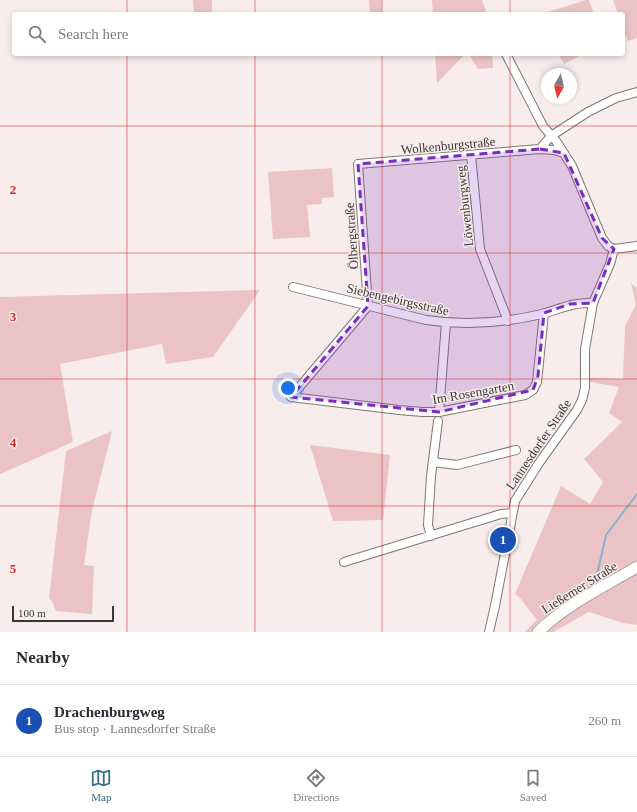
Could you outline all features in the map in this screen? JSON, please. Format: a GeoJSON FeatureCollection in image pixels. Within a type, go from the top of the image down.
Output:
{"type":"FeatureCollection","features":[{"type":"Feature","properties":{"kind":"street"},"geometry":{"type":"LineString","coordinates":[[507,56],[543,126],[556,141],[572,166],[602,238],[608,246],[614,248],[637,246]]}},
{"type":"Feature","properties":{"kind":"street"},"geometry":{"type":"LineString","coordinates":[[540,150],[551,136],[588,112],[616,98],[637,92]]}},
{"type":"Feature","properties":{"kind":"street","name":"Wolkenburgstraße"},"geometry":{"type":"LineString","coordinates":[[358,164],[540,150],[554,150],[564,153]]}},
{"type":"Feature","properties":{"kind":"street","name":"Löwenburgweg"},"geometry":{"type":"LineString","coordinates":[[471,155],[476,190],[480,249],[508,321]]}},
{"type":"Feature","properties":{"kind":"street","name":"Ölbergstraße"},"geometry":{"type":"LineString","coordinates":[[358,164],[368,306]]}},
{"type":"Feature","properties":{"kind":"street","name":"Lannesdorfer Straße"},"geometry":{"type":"LineString","coordinates":[[489,632],[515,501],[539,463],[577,410],[582,400],[585,388],[585,349],[592,303],[605,275],[614,248]]}},
{"type":"Feature","properties":{"kind":"street","name":"Siebengebirgsstraße"},"geometry":{"type":"LineString","coordinates":[[293,287],[299,287],[426,320],[446,323],[486,323],[508,321],[544,313],[570,304],[581,302],[592,303]]}},
{"type":"Feature","properties":{"kind":"street","name":"Im Rosengarten"},"geometry":{"type":"LineString","coordinates":[[368,306],[291,397],[423,412],[438,417],[525,395],[534,390],[537,382],[544,313]]}},
{"type":"Feature","properties":{"kind":"street"},"geometry":{"type":"LineString","coordinates":[[431,536],[428,525],[446,323]]}},
{"type":"Feature","properties":{"kind":"street"},"geometry":{"type":"LineString","coordinates":[[433,462],[457,465],[516,450]]}},
{"type":"Feature","properties":{"kind":"street"},"geometry":{"type":"LineString","coordinates":[[344,562],[501,514],[512,513]]}},
{"type":"Feature","properties":{"kind":"street","name":"Ließemer Straße"},"geometry":{"type":"LineString","coordinates":[[538,632],[548,622],[572,605],[637,567]]}},
{"type":"Feature","properties":{"kind":"highlighted area"},"geometry":{"type":"Polygon","coordinates":[[[540,149],[564,153],[602,238],[614,249],[593,303],[570,304],[544,313],[538,376],[533,390],[439,412],[291,397],[368,306],[358,164],[540,149]]]}},
{"type":"Feature","properties":{"kind":"shaded area"},"geometry":{"type":"Polygon","coordinates":[[[193,0],[212,0],[212,12],[194,12],[193,0]]]}},
{"type":"Feature","properties":{"kind":"shaded area"},"geometry":{"type":"Polygon","coordinates":[[[369,0],[381,0],[382,12],[370,12],[369,0]]]}},
{"type":"Feature","properties":{"kind":"shaded area"},"geometry":{"type":"Polygon","coordinates":[[[432,0],[482,0],[486,12],[433,12],[432,0]]]}},
{"type":"Feature","properties":{"kind":"shaded area"},"geometry":{"type":"Polygon","coordinates":[[[589,0],[593,12],[547,12],[589,0]]]}},
{"type":"Feature","properties":{"kind":"shaded area"},"geometry":{"type":"Polygon","coordinates":[[[613,0],[637,0],[637,38],[628,41],[625,33],[625,12],[617,12],[613,0]]]}},
{"type":"Feature","properties":{"kind":"shaded area"},"geometry":{"type":"Polygon","coordinates":[[[435,56],[463,56],[437,83],[435,56]]]}},
{"type":"Feature","properties":{"kind":"shaded area"},"geometry":{"type":"Polygon","coordinates":[[[470,56],[492,56],[493,68],[478,69],[470,56]]]}},
{"type":"Feature","properties":{"kind":"shaded area"},"geometry":{"type":"Polygon","coordinates":[[[560,56],[579,56],[564,64],[560,56]]]}},
{"type":"Feature","properties":{"kind":"shaded area"},"geometry":{"type":"Polygon","coordinates":[[[332,168],[334,197],[322,198],[322,204],[307,205],[310,237],[273,239],[268,172],[332,168]]]}},
{"type":"Feature","properties":{"kind":"shaded area"},"geometry":{"type":"Polygon","coordinates":[[[631,283],[637,288],[637,563],[532,632],[525,632],[537,620],[520,598],[515,594],[561,486],[590,504],[603,482],[584,459],[622,422],[609,413],[619,387],[590,382],[590,378],[623,379],[625,326],[636,305],[631,283]]]}},
{"type":"Feature","properties":{"kind":"shaded area"},"geometry":{"type":"Polygon","coordinates":[[[260,290],[213,357],[166,364],[162,344],[60,364],[73,442],[0,474],[0,297],[260,290]]]}},
{"type":"Feature","properties":{"kind":"shaded area"},"geometry":{"type":"Polygon","coordinates":[[[112,431],[92,510],[84,565],[94,566],[92,614],[56,611],[52,601],[49,598],[66,451],[112,431]]]}},
{"type":"Feature","properties":{"kind":"shaded area"},"geometry":{"type":"Polygon","coordinates":[[[310,445],[390,455],[383,520],[333,521],[310,445]]]}},
{"type":"Feature","properties":{"kind":"shaded area"},"geometry":{"type":"Polygon","coordinates":[[[637,573],[637,625],[623,623],[589,612],[553,632],[544,632],[570,612],[637,573]]]}},
{"type":"Feature","properties":{"kind":"waterway"},"geometry":{"type":"LineString","coordinates":[[596,579],[606,535],[637,494]]}},
{"type":"Feature","properties":{"kind":"place","name":"Drachenburgweg"},"geometry":{"type":"Point","coordinates":[503,540]}}]}
